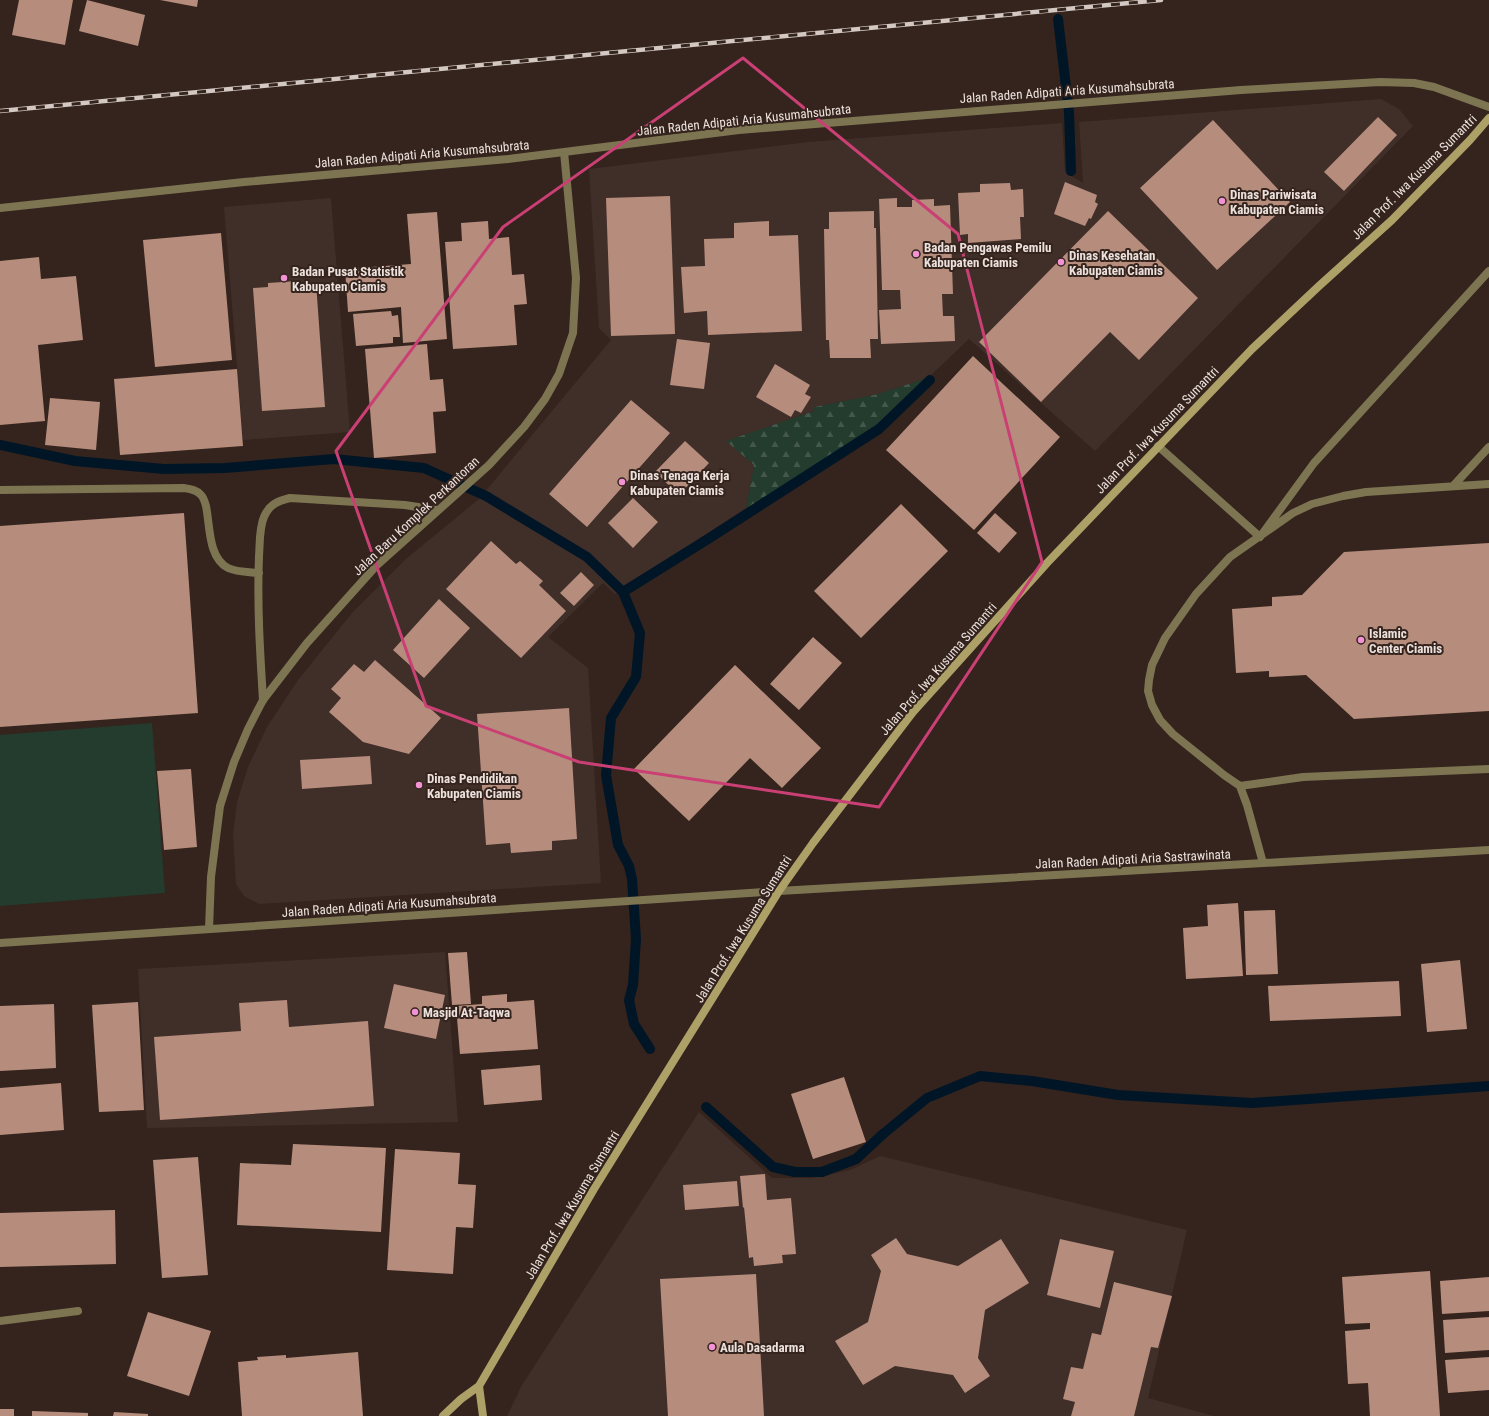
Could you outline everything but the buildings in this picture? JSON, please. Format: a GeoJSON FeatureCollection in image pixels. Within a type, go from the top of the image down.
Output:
{"type":"FeatureCollection","features":[{"type":"Feature","properties":{"kind":"main road","name":"Jalan Prof. Iwa Kusuma Sumantri"},"geometry":{"type":"LineString","coordinates":[[480,1386],[594,1189],[779,891],[813,842],[914,712],[1047,563],[1158,446],[1252,349],[1392,220],[1470,140],[1489,118]]}},
{"type":"Feature","properties":{"kind":"main road"},"geometry":{"type":"LineString","coordinates":[[443,1416],[461,1399],[480,1386],[483,1416]]}},
{"type":"Feature","properties":{"kind":"street","name":"Jalan Raden Adipati Aria Kusumahsubrata"},"geometry":{"type":"LineString","coordinates":[[0,208],[244,182],[508,160],[739,130],[1241,90],[1414,82],[1434,87],[1489,107]]}},
{"type":"Feature","properties":{"kind":"street","name":"Jalan Baru Komplek Perkantoran"},"geometry":{"type":"LineString","coordinates":[[208,929],[211,877],[220,806],[234,762],[248,729],[263,700],[307,643],[376,566],[489,465],[524,426],[545,399],[559,374],[572,333],[576,278],[564,152]]}},
{"type":"Feature","properties":{"kind":"street"},"geometry":{"type":"LineString","coordinates":[[1260,537],[1314,463],[1489,271]]}},
{"type":"Feature","properties":{"kind":"street"},"geometry":{"type":"LineString","coordinates":[[1158,446],[1260,537]]}},
{"type":"Feature","properties":{"kind":"street"},"geometry":{"type":"LineString","coordinates":[[1454,486],[1489,447]]}},
{"type":"Feature","properties":{"kind":"street"},"geometry":{"type":"LineString","coordinates":[[1264,863],[1240,786],[1224,775],[1179,738],[1160,720],[1152,705],[1148,691],[1149,680],[1152,665],[1165,638],[1196,594],[1230,557],[1293,513],[1312,504],[1366,492],[1489,484]]}},
{"type":"Feature","properties":{"kind":"street"},"geometry":{"type":"LineString","coordinates":[[0,490],[184,488],[195,490],[201,494],[204,500],[214,550],[222,564],[230,569],[259,573]]}},
{"type":"Feature","properties":{"kind":"street"},"geometry":{"type":"LineString","coordinates":[[263,700],[259,638],[259,573],[263,519],[271,506],[280,500],[290,498],[398,504],[437,510]]}},
{"type":"Feature","properties":{"kind":"street"},"geometry":{"type":"LineString","coordinates":[[1240,786],[1302,777],[1489,769]]}},
{"type":"Feature","properties":{"kind":"street","name":"Jalan Raden Adipati Aria Sastrawinata"},"geometry":{"type":"LineString","coordinates":[[779,891],[1489,850]]}},
{"type":"Feature","properties":{"kind":"street","name":"Jalan Raden Adipati Aria Kusumahsubrata"},"geometry":{"type":"LineString","coordinates":[[0,943],[779,891]]}},
{"type":"Feature","properties":{"kind":"street"},"geometry":{"type":"LineString","coordinates":[[0,1321],[78,1311]]}},
{"type":"Feature","properties":{"kind":"highlighted area"},"geometry":{"type":"Polygon","coordinates":[[[743,58],[958,234],[1042,562],[879,807],[579,762],[426,706],[336,451],[503,227],[743,58]]]}},
{"type":"Feature","properties":{"kind":"shaded area"},"geometry":{"type":"Polygon","coordinates":[[[1381,99],[1399,109],[1413,126],[1095,451],[969,339],[928,378],[875,395],[814,407],[814,411],[727,441],[754,465],[746,508],[615,594],[603,583],[548,637],[588,668],[601,883],[259,904],[244,896],[236,884],[233,835],[237,802],[248,767],[267,727],[298,680],[352,613],[407,558],[479,499],[611,340],[599,328],[589,169],[808,142],[1062,123],[1065,172],[1083,183],[1079,122],[1381,99]]]}},
{"type":"Feature","properties":{"kind":"shaded area","name":"Badan Pusat Statistik Kabupaten Ciamis"},"geometry":{"type":"Polygon","coordinates":[[[331,198],[350,432],[243,440],[224,207],[331,198]]]}},
{"type":"Feature","properties":{"kind":"shaded area"},"geometry":{"type":"Polygon","coordinates":[[[445,952],[458,1122],[147,1128],[138,969],[445,952]]]}},
{"type":"Feature","properties":{"kind":"shaded area"},"geometry":{"type":"Polygon","coordinates":[[[699,1112],[772,1178],[812,1178],[850,1170],[880,1156],[1187,1230],[1148,1398],[1214,1416],[507,1416],[522,1385],[699,1112]]]}},
{"type":"Feature","properties":{"kind":"green space"},"geometry":{"type":"Polygon","coordinates":[[[928,378],[880,424],[771,495],[746,508],[754,465],[726,441],[814,411],[814,407],[874,395],[928,378]]]}},
{"type":"Feature","properties":{"kind":"green space"},"geometry":{"type":"Polygon","coordinates":[[[152,723],[165,893],[0,906],[0,735],[152,723]]]}},
{"type":"Feature","properties":{"kind":"waterway"},"geometry":{"type":"LineString","coordinates":[[1058,19],[1069,112],[1071,171]]}},
{"type":"Feature","properties":{"kind":"waterway"},"geometry":{"type":"LineString","coordinates":[[623,592],[879,429],[930,380]]}},
{"type":"Feature","properties":{"kind":"waterway"},"geometry":{"type":"LineString","coordinates":[[0,445],[75,461],[164,469],[225,468],[334,459],[424,468],[486,496],[587,557],[623,592],[640,633],[636,677],[611,718],[606,775],[618,845],[629,866],[632,879],[636,939],[633,985],[629,1000],[634,1024],[650,1049]]}},
{"type":"Feature","properties":{"kind":"waterway"},"geometry":{"type":"LineString","coordinates":[[706,1107],[773,1167],[795,1172],[822,1172],[856,1159],[883,1134],[927,1098],[980,1076],[1032,1081],[1118,1095],[1252,1103],[1489,1086]]}},
{"type":"Feature","properties":{"kind":"railway"},"geometry":{"type":"LineString","coordinates":[[0,111],[1161,0]]}},
{"type":"Feature","properties":{"kind":"place","name":"Dinas Pariwisata Kabupaten Ciamis"},"geometry":{"type":"Point","coordinates":[1222,201]}},
{"type":"Feature","properties":{"kind":"place","name":"Badan Pengawas Pemilu Kabupaten Ciamis"},"geometry":{"type":"Point","coordinates":[916,254]}},
{"type":"Feature","properties":{"kind":"place","name":"Dinas Kesehatan Kabupaten Ciamis"},"geometry":{"type":"Point","coordinates":[1061,262]}},
{"type":"Feature","properties":{"kind":"place","name":"Badan Pusat Statistik Kabupaten Ciamis"},"geometry":{"type":"Point","coordinates":[284,278]}},
{"type":"Feature","properties":{"kind":"place","name":"Dinas Tenaga Kerja Kabupaten Ciamis"},"geometry":{"type":"Point","coordinates":[622,482]}},
{"type":"Feature","properties":{"kind":"place","name":"Islamic Center Ciamis"},"geometry":{"type":"Point","coordinates":[1361,640]}},
{"type":"Feature","properties":{"kind":"place","name":"Dinas Pendidikan Kabupaten Ciamis"},"geometry":{"type":"Point","coordinates":[419,785]}},
{"type":"Feature","properties":{"kind":"place","name":"Masjid At-Taqwa"},"geometry":{"type":"Point","coordinates":[415,1012]}},
{"type":"Feature","properties":{"kind":"place","name":"Aula Dasadarma"},"geometry":{"type":"Point","coordinates":[712,1347]}}]}
